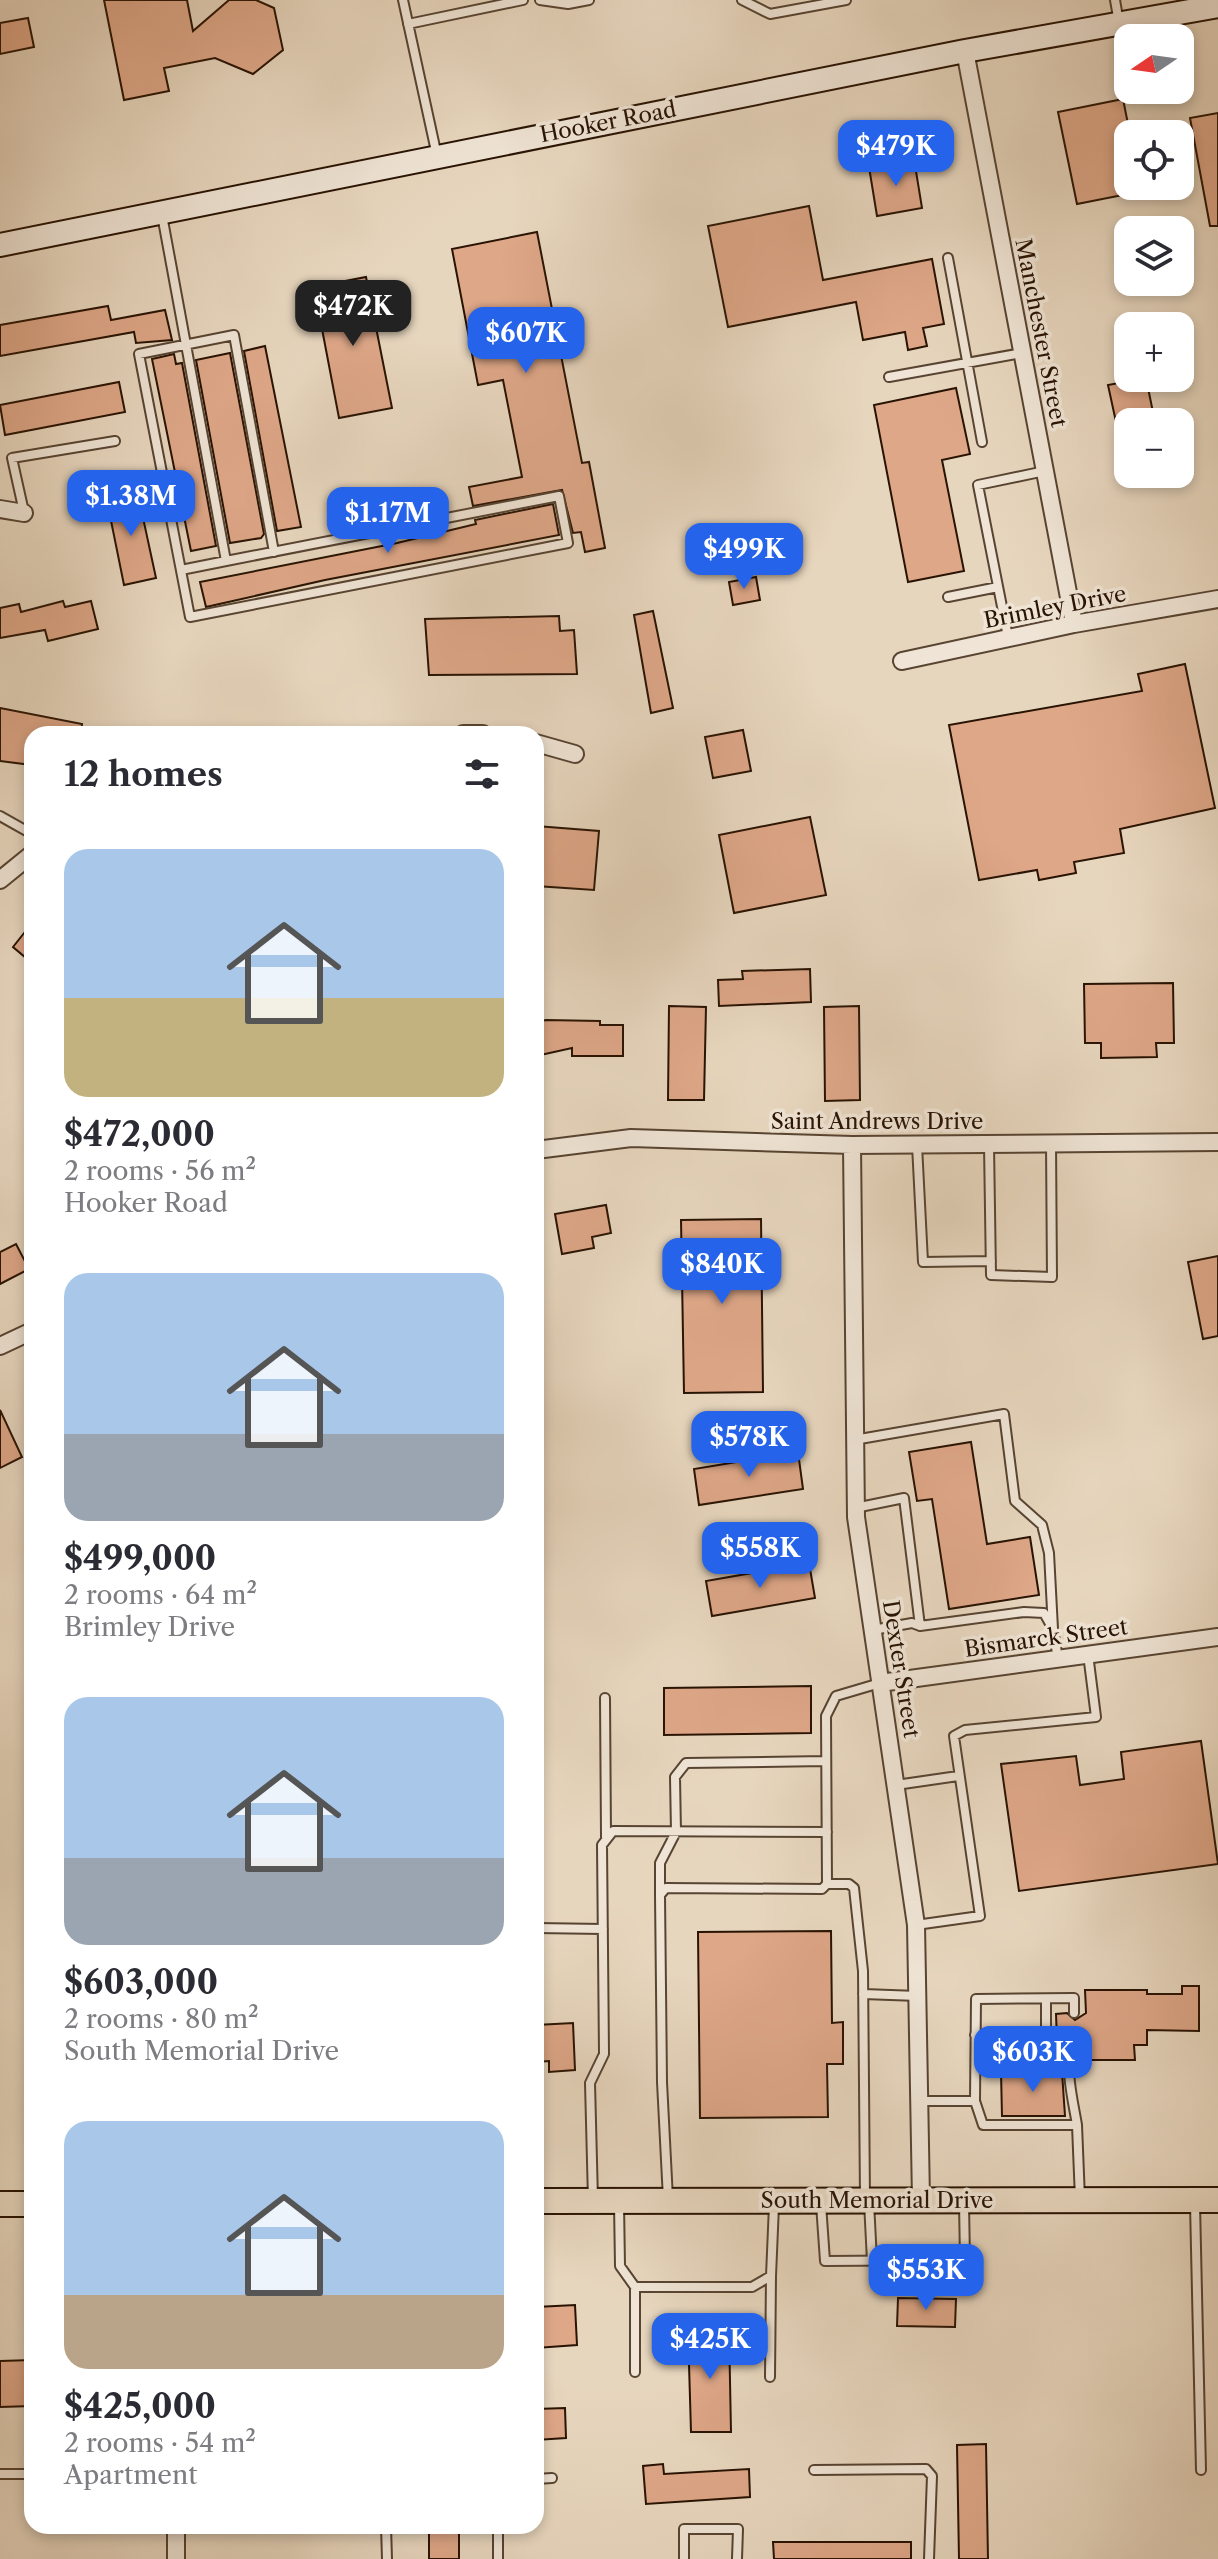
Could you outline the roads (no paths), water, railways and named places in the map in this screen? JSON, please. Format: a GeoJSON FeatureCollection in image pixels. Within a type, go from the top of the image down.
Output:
{"type":"FeatureCollection","features":[{"type":"Feature","properties":{"kind":"main road","name":"Hooker Road"},"geometry":{"type":"LineString","coordinates":[[0,245],[965,51],[1218,6]]}},
{"type":"Feature","properties":{"kind":"main road","name":"South Memorial Drive"},"geometry":{"type":"LineString","coordinates":[[544,2201],[1206,2200]]}},
{"type":"Feature","properties":{"kind":"main road"},"geometry":{"type":"LineString","coordinates":[[0,2204],[24,2204]]}},
{"type":"Feature","properties":{"kind":"street","name":"Manchester Street"},"geometry":{"type":"LineString","coordinates":[[965,51],[1074,624]]}},
{"type":"Feature","properties":{"kind":"street"},"geometry":{"type":"LineString","coordinates":[[0,509],[24,513]]}},
{"type":"Feature","properties":{"kind":"street","name":"Brimley Drive"},"geometry":{"type":"LineString","coordinates":[[902,661],[1074,624],[1218,599]]}},
{"type":"Feature","properties":{"kind":"street"},"geometry":{"type":"LineString","coordinates":[[544,745],[575,754]]}},
{"type":"Feature","properties":{"kind":"street"},"geometry":{"type":"LineString","coordinates":[[0,880],[24,860]]}},
{"type":"Feature","properties":{"kind":"street","name":"Saint Andrews Drive"},"geometry":{"type":"LineString","coordinates":[[544,1149],[631,1138],[852,1145],[1218,1142]]}},
{"type":"Feature","properties":{"kind":"street","name":"Dexter Street"},"geometry":{"type":"LineString","coordinates":[[852,1145],[855,1508],[916,1925],[921,2199]]}},
{"type":"Feature","properties":{"kind":"street"},"geometry":{"type":"LineString","coordinates":[[0,1346],[24,1335]]}},
{"type":"Feature","properties":{"kind":"street","name":"Bismarck Street"},"geometry":{"type":"LineString","coordinates":[[880,1683],[1218,1637]]}},
{"type":"Feature","properties":{"kind":"street"},"geometry":{"type":"LineString","coordinates":[[176,2534],[176,2559]]}},
{"type":"Feature","properties":{"kind":"lane"},"geometry":{"type":"LineString","coordinates":[[403,0],[438,156]]}},
{"type":"Feature","properties":{"kind":"lane"},"geometry":{"type":"LineString","coordinates":[[464,0],[467,12]]}},
{"type":"Feature","properties":{"kind":"lane"},"geometry":{"type":"LineString","coordinates":[[408,24],[523,0]]}},
{"type":"Feature","properties":{"kind":"lane"},"geometry":{"type":"LineString","coordinates":[[540,0],[568,4],[589,0]]}},
{"type":"Feature","properties":{"kind":"lane"},"geometry":{"type":"LineString","coordinates":[[742,0],[770,14],[846,0]]}},
{"type":"Feature","properties":{"kind":"lane"},"geometry":{"type":"LineString","coordinates":[[1115,0],[1119,23]]}},
{"type":"Feature","properties":{"kind":"lane"},"geometry":{"type":"LineString","coordinates":[[161,215],[226,561]]}},
{"type":"Feature","properties":{"kind":"lane"},"geometry":{"type":"LineString","coordinates":[[948,258],[982,442]]}},
{"type":"Feature","properties":{"kind":"lane"},"geometry":{"type":"LineString","coordinates":[[181,570],[274,552],[559,496],[568,543],[190,617],[139,354],[234,335],[274,552]]}},
{"type":"Feature","properties":{"kind":"lane"},"geometry":{"type":"LineString","coordinates":[[889,377],[1022,353]]}},
{"type":"Feature","properties":{"kind":"lane"},"geometry":{"type":"LineString","coordinates":[[24,513],[12,458],[115,441]]}},
{"type":"Feature","properties":{"kind":"lane"},"geometry":{"type":"LineString","coordinates":[[1008,638],[978,485],[1045,471]]}},
{"type":"Feature","properties":{"kind":"lane"},"geometry":{"type":"LineString","coordinates":[[948,597],[998,587]]}},
{"type":"Feature","properties":{"kind":"lane"},"geometry":{"type":"LineString","coordinates":[[0,816],[24,830]]}},
{"type":"Feature","properties":{"kind":"lane"},"geometry":{"type":"LineString","coordinates":[[989,1144],[991,1275],[1052,1277],[1051,1143]]}},
{"type":"Feature","properties":{"kind":"lane"},"geometry":{"type":"LineString","coordinates":[[917,1144],[923,1262],[991,1261]]}},
{"type":"Feature","properties":{"kind":"lane"},"geometry":{"type":"LineString","coordinates":[[854,1441],[1004,1414],[1015,1501],[1042,1525],[1049,1553],[1053,1629],[1058,1659]]}},
{"type":"Feature","properties":{"kind":"lane"},"geometry":{"type":"LineString","coordinates":[[855,1508],[904,1498],[920,1626]]}},
{"type":"Feature","properties":{"kind":"lane"},"geometry":{"type":"LineString","coordinates":[[872,1630],[1024,1612],[1044,1613],[1053,1629]]}},
{"type":"Feature","properties":{"kind":"lane"},"geometry":{"type":"LineString","coordinates":[[916,1925],[980,1916],[954,1736],[965,1730],[1096,1717],[1088,1654]]}},
{"type":"Feature","properties":{"kind":"lane"},"geometry":{"type":"LineString","coordinates":[[660,1895],[666,1888],[822,1889],[827,1884],[826,1716],[836,1696],[880,1683]]}},
{"type":"Feature","properties":{"kind":"lane"},"geometry":{"type":"LineString","coordinates":[[605,1698],[606,1837]]}},
{"type":"Feature","properties":{"kind":"lane"},"geometry":{"type":"LineString","coordinates":[[668,2200],[662,2082],[660,1863],[676,1832],[675,1777],[686,1763],[826,1761]]}},
{"type":"Feature","properties":{"kind":"lane"},"geometry":{"type":"LineString","coordinates":[[896,1785],[958,1776]]}},
{"type":"Feature","properties":{"kind":"lane"},"geometry":{"type":"LineString","coordinates":[[593,2200],[590,2083],[604,2054],[602,1845],[606,1837],[613,1831],[827,1832]]}},
{"type":"Feature","properties":{"kind":"lane"},"geometry":{"type":"LineString","coordinates":[[827,1884],[849,1884],[854,1888],[863,1994],[867,2199],[872,2261]]}},
{"type":"Feature","properties":{"kind":"lane"},"geometry":{"type":"LineString","coordinates":[[544,1928],[603,1929]]}},
{"type":"Feature","properties":{"kind":"lane"},"geometry":{"type":"LineString","coordinates":[[863,1994],[919,1996]]}},
{"type":"Feature","properties":{"kind":"lane"},"geometry":{"type":"LineString","coordinates":[[1074,2013],[1074,1998],[976,1999],[975,2101],[983,2125],[1077,2125]]}},
{"type":"Feature","properties":{"kind":"lane"},"geometry":{"type":"LineString","coordinates":[[975,2035],[1046,2036],[1046,1999]]}},
{"type":"Feature","properties":{"kind":"lane"},"geometry":{"type":"LineString","coordinates":[[1074,2040],[1070,2047],[1071,2090],[1077,2125],[1080,2199]]}},
{"type":"Feature","properties":{"kind":"lane"},"geometry":{"type":"LineString","coordinates":[[920,2101],[975,2101]]}},
{"type":"Feature","properties":{"kind":"lane"},"geometry":{"type":"LineString","coordinates":[[821,2200],[825,2261],[872,2261],[965,2260],[964,2199]]}},
{"type":"Feature","properties":{"kind":"lane"},"geometry":{"type":"LineString","coordinates":[[770,2377],[774,2200]]}},
{"type":"Feature","properties":{"kind":"lane"},"geometry":{"type":"LineString","coordinates":[[1201,2470],[1206,2200]]}},
{"type":"Feature","properties":{"kind":"lane"},"geometry":{"type":"LineString","coordinates":[[619,2201],[620,2266],[635,2287],[635,2372]]}},
{"type":"Feature","properties":{"kind":"lane"},"geometry":{"type":"LineString","coordinates":[[635,2287],[752,2287],[771,2276]]}},
{"type":"Feature","properties":{"kind":"lane"},"geometry":{"type":"LineString","coordinates":[[814,2470],[926,2469],[932,2476],[929,2559]]}},
{"type":"Feature","properties":{"kind":"lane"},"geometry":{"type":"LineString","coordinates":[[0,2474],[24,2474]]}},
{"type":"Feature","properties":{"kind":"lane"},"geometry":{"type":"LineString","coordinates":[[544,2478],[552,2478]]}},
{"type":"Feature","properties":{"kind":"lane"},"geometry":{"type":"LineString","coordinates":[[684,2559],[684,2529],[738,2529],[737,2559]]}},
{"type":"Feature","properties":{"kind":"lane"},"geometry":{"type":"LineString","coordinates":[[386,2534],[387,2559]]}},
{"type":"Feature","properties":{"kind":"lane"},"geometry":{"type":"LineString","coordinates":[[498,2534],[498,2559]]}}]}
